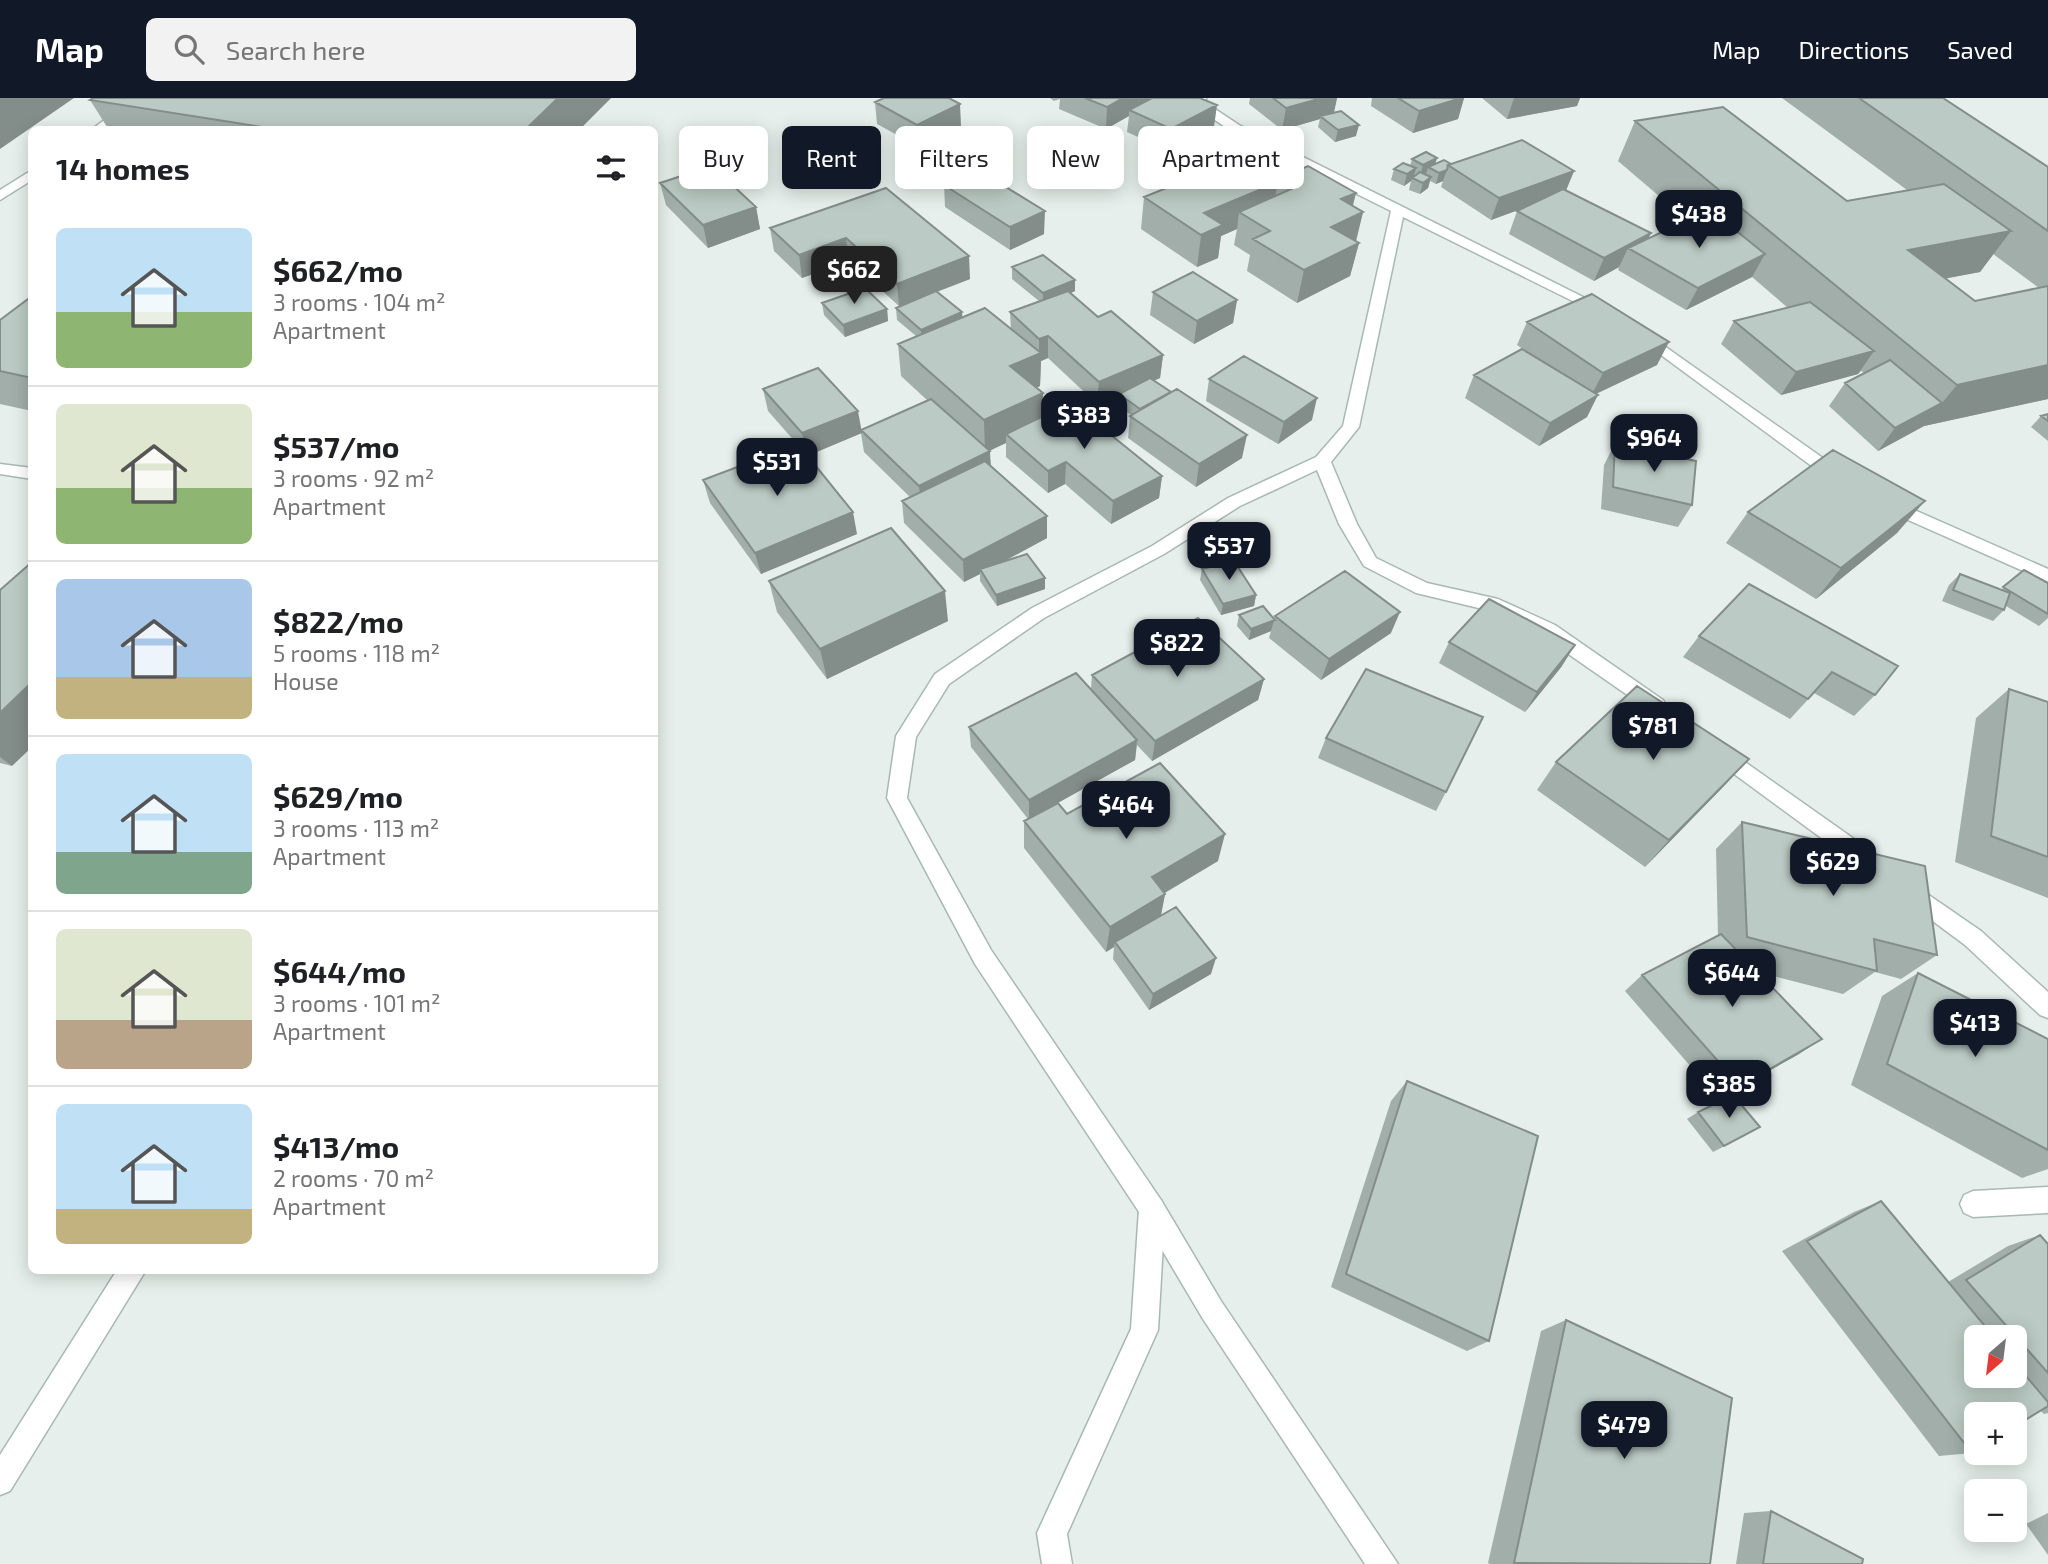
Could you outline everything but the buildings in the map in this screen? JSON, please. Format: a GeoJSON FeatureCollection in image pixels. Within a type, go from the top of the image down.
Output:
{"type":"FeatureCollection","features":[{"type":"Feature","properties":{"kind":"street"},"geometry":{"type":"LineString","coordinates":[[103,126],[142,98]]}},
{"type":"Feature","properties":{"kind":"street"},"geometry":{"type":"LineString","coordinates":[[1200,98],[1200,104],[1207,111],[1235,128],[1627,324],[1805,456],[1850,484]]}},
{"type":"Feature","properties":{"kind":"street"},"geometry":{"type":"LineString","coordinates":[[0,196],[28,177]]}},
{"type":"Feature","properties":{"kind":"street"},"geometry":{"type":"LineString","coordinates":[[1383,1564],[1212,1310],[1152,1209],[983,957],[897,798],[906,736],[942,679],[1038,613],[1158,550],[1234,502],[1322,461],[1351,427],[1398,209]]}},
{"type":"Feature","properties":{"kind":"street"},"geometry":{"type":"LineString","coordinates":[[1322,461],[1348,524],[1370,562],[1422,588],[1492,604],[1548,629],[1667,713]]}},
{"type":"Feature","properties":{"kind":"street"},"geometry":{"type":"LineString","coordinates":[[0,468],[28,473]]}},
{"type":"Feature","properties":{"kind":"street"},"geometry":{"type":"LineString","coordinates":[[1873,497],[2048,576]]}},
{"type":"Feature","properties":{"kind":"street"},"geometry":{"type":"LineString","coordinates":[[1700,737],[1973,938],[2048,1007]]}},
{"type":"Feature","properties":{"kind":"street"},"geometry":{"type":"LineString","coordinates":[[1973,1204],[2048,1200]]}},
{"type":"Feature","properties":{"kind":"street"},"geometry":{"type":"LineString","coordinates":[[1057,1564],[1052,1533],[1144,1329],[1152,1209]]}},
{"type":"Feature","properties":{"kind":"street"},"geometry":{"type":"LineString","coordinates":[[0,1481],[130,1274]]}}]}
